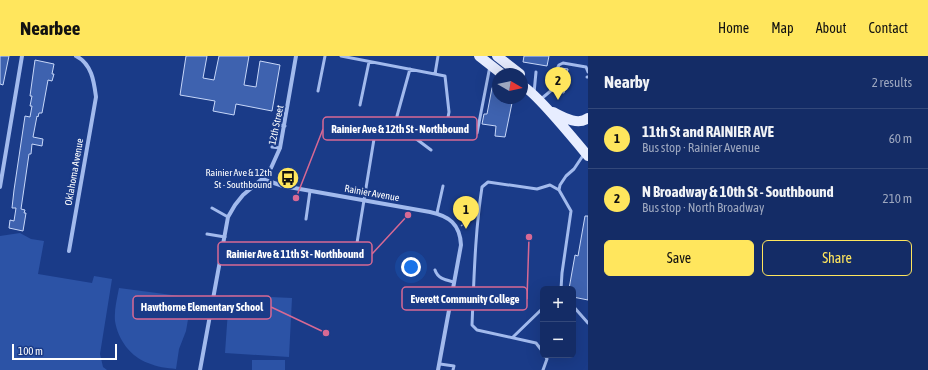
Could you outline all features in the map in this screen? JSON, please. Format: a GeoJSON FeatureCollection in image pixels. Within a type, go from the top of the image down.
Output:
{"type":"FeatureCollection","features":[{"type":"Feature","properties":{"kind":"main road"},"geometry":{"type":"LineString","coordinates":[[479,56],[495,68]]}},
{"type":"Feature","properties":{"kind":"main road"},"geometry":{"type":"LineString","coordinates":[[497,56],[512,68]]}},
{"type":"Feature","properties":{"kind":"main road"},"geometry":{"type":"LineString","coordinates":[[528,90],[550,111],[587,152]]}},
{"type":"Feature","properties":{"kind":"main road"},"geometry":{"type":"LineString","coordinates":[[550,111],[567,119],[578,122],[585,121],[588,118]]}},
{"type":"Feature","properties":{"kind":"street"},"geometry":{"type":"LineString","coordinates":[[0,187],[2,162],[22,56]]}},
{"type":"Feature","properties":{"kind":"street","name":"Oklahoma Avenue"},"geometry":{"type":"LineString","coordinates":[[69,251],[96,97],[94,78],[87,67],[76,56]]}},
{"type":"Feature","properties":{"kind":"street","name":"12th Street"},"geometry":{"type":"LineString","coordinates":[[200,370],[228,217],[234,205],[243,195],[262,179],[271,168],[280,148],[296,56]]}},
{"type":"Feature","properties":{"kind":"street","name":"Rainier Avenue"},"geometry":{"type":"LineString","coordinates":[[262,179],[283,186],[437,214],[446,217],[458,228]]}},
{"type":"Feature","properties":{"kind":"street"},"geometry":{"type":"LineString","coordinates":[[438,370],[461,245],[458,228]]}},
{"type":"Feature","properties":{"kind":"lane"},"geometry":{"type":"LineString","coordinates":[[318,91],[325,56]]}},
{"type":"Feature","properties":{"kind":"lane"},"geometry":{"type":"LineString","coordinates":[[340,56],[445,76],[449,112],[446,128]]}},
{"type":"Feature","properties":{"kind":"lane"},"geometry":{"type":"LineString","coordinates":[[435,74],[438,56]]}},
{"type":"Feature","properties":{"kind":"lane"},"geometry":{"type":"LineString","coordinates":[[360,105],[369,62]]}},
{"type":"Feature","properties":{"kind":"lane"},"geometry":{"type":"LineString","coordinates":[[536,72],[537,98],[553,89],[559,65],[563,63],[586,67],[588,72]]}},
{"type":"Feature","properties":{"kind":"lane"},"geometry":{"type":"LineString","coordinates":[[477,133],[490,64]]}},
{"type":"Feature","properties":{"kind":"lane"},"geometry":{"type":"LineString","coordinates":[[397,116],[410,70]]}},
{"type":"Feature","properties":{"kind":"lane"},"geometry":{"type":"LineString","coordinates":[[273,124],[285,126]]}},
{"type":"Feature","properties":{"kind":"lane"},"geometry":{"type":"LineString","coordinates":[[366,137],[374,139],[386,133],[415,138],[431,150]]}},
{"type":"Feature","properties":{"kind":"lane"},"geometry":{"type":"LineString","coordinates":[[356,250],[374,139]]}},
{"type":"Feature","properties":{"kind":"lane"},"geometry":{"type":"LineString","coordinates":[[272,147],[280,148]]}},
{"type":"Feature","properties":{"kind":"lane"},"geometry":{"type":"LineString","coordinates":[[559,190],[560,185],[566,176],[574,169],[587,152]]}},
{"type":"Feature","properties":{"kind":"lane"},"geometry":{"type":"LineString","coordinates":[[540,348],[536,343],[477,330],[472,325],[480,199],[482,187],[488,182],[537,189],[550,185],[559,190],[571,211],[561,286]]}},
{"type":"Feature","properties":{"kind":"lane"},"geometry":{"type":"LineString","coordinates":[[437,214],[443,186]]}},
{"type":"Feature","properties":{"kind":"lane"},"geometry":{"type":"LineString","coordinates":[[306,219],[310,191]]}},
{"type":"Feature","properties":{"kind":"lane"},"geometry":{"type":"LineString","coordinates":[[212,208],[228,217]]}},
{"type":"Feature","properties":{"kind":"lane"},"geometry":{"type":"LineString","coordinates":[[207,234],[225,237]]}},
{"type":"Feature","properties":{"kind":"lane"},"geometry":{"type":"LineString","coordinates":[[222,251],[232,247]]}},
{"type":"Feature","properties":{"kind":"lane"},"geometry":{"type":"LineString","coordinates":[[435,270],[438,276],[445,280],[454,282]]}},
{"type":"Feature","properties":{"kind":"lane"},"geometry":{"type":"LineString","coordinates":[[576,309],[588,323]]}},
{"type":"Feature","properties":{"kind":"lane"},"geometry":{"type":"LineString","coordinates":[[513,337],[540,311]]}},
{"type":"Feature","properties":{"kind":"lane"},"geometry":{"type":"LineString","coordinates":[[543,370],[546,358]]}},
{"type":"Feature","properties":{"kind":"lane"},"geometry":{"type":"LineString","coordinates":[[440,364],[454,366],[453,370]]}},
{"type":"Feature","properties":{"kind":"path"},"geometry":{"type":"LineString","coordinates":[[458,228],[467,221]]}},
{"type":"Feature","properties":{"kind":"shaded area"},"geometry":{"type":"Polygon","coordinates":[[[20,233],[31,239],[44,241],[38,274],[92,283],[94,276],[112,279],[100,354],[103,367],[107,370],[0,370],[0,236],[20,233]]]}},
{"type":"Feature","properties":{"kind":"shaded area"},"geometry":{"type":"Polygon","coordinates":[[[119,288],[187,297],[191,302],[186,331],[179,349],[176,369],[148,363],[136,357],[126,347],[119,335],[115,321],[115,309],[119,288]]]}},
{"type":"Feature","properties":{"kind":"shaded area"},"geometry":{"type":"Polygon","coordinates":[[[229,296],[292,298],[289,357],[225,353],[229,296]]]}},
{"type":"Feature","properties":{"kind":"shaded area"},"geometry":{"type":"Polygon","coordinates":[[[252,360],[285,360],[285,370],[252,370],[252,360]]]}},
{"type":"Feature","properties":{"kind":"building"},"geometry":{"type":"Polygon","coordinates":[[[0,56],[9,56],[3,85],[0,84],[0,56]]]}},
{"type":"Feature","properties":{"kind":"building"},"geometry":{"type":"Polygon","coordinates":[[[186,56],[207,56],[203,78],[214,80],[219,56],[249,56],[244,85],[256,87],[260,61],[280,65],[272,111],[236,104],[234,115],[213,111],[215,101],[180,95],[186,56]]]}},
{"type":"Feature","properties":{"kind":"building"},"geometry":{"type":"Polygon","coordinates":[[[524,56],[549,56],[547,66],[523,62],[524,56]]]}},
{"type":"Feature","properties":{"kind":"building"},"geometry":{"type":"Polygon","coordinates":[[[35,60],[54,64],[52,74],[54,74],[52,81],[48,80],[42,113],[39,113],[38,117],[37,116],[33,137],[43,139],[42,146],[32,144],[31,154],[29,154],[21,209],[25,210],[24,213],[26,213],[23,231],[9,228],[10,220],[14,221],[16,208],[12,208],[25,116],[30,117],[32,106],[30,106],[32,96],[30,96],[35,60]]]}},
{"type":"Feature","properties":{"kind":"building"},"geometry":{"type":"Polygon","coordinates":[[[561,68],[568,69],[564,93],[556,92],[561,68]]]}},
{"type":"Feature","properties":{"kind":"building"},"geometry":{"type":"Polygon","coordinates":[[[492,88],[492,104],[512,104],[505,137],[495,136],[496,126],[482,124],[484,114],[487,114],[492,88]]]}},
{"type":"Feature","properties":{"kind":"building"},"geometry":{"type":"Polygon","coordinates":[[[585,216],[588,216],[588,300],[576,298],[576,286],[570,286],[575,255],[578,256],[585,216]]]}},
{"type":"Feature","properties":{"kind":"place","name":"N Broadway & 10th St - Southbound"},"geometry":{"type":"Point","coordinates":[558,100]}},
{"type":"Feature","properties":{"kind":"place","name":"Rainier Ave & 12th St - Southbound"},"geometry":{"type":"Point","coordinates":[288,178]}},
{"type":"Feature","properties":{"kind":"place","name":"Rainier Ave & 12th St - Northbound"},"geometry":{"type":"Point","coordinates":[296,198]}},
{"type":"Feature","properties":{"kind":"place","name":"Rainier Ave & 11th St - Northbound"},"geometry":{"type":"Point","coordinates":[408,215]}},
{"type":"Feature","properties":{"kind":"place","name":"11th St and RAINIER AVE"},"geometry":{"type":"Point","coordinates":[466,229]}},
{"type":"Feature","properties":{"kind":"place","name":"Everett Community College"},"geometry":{"type":"Point","coordinates":[529,237]}},
{"type":"Feature","properties":{"kind":"place","name":"Hawthorne Elementary School"},"geometry":{"type":"Point","coordinates":[326,333]}}]}
